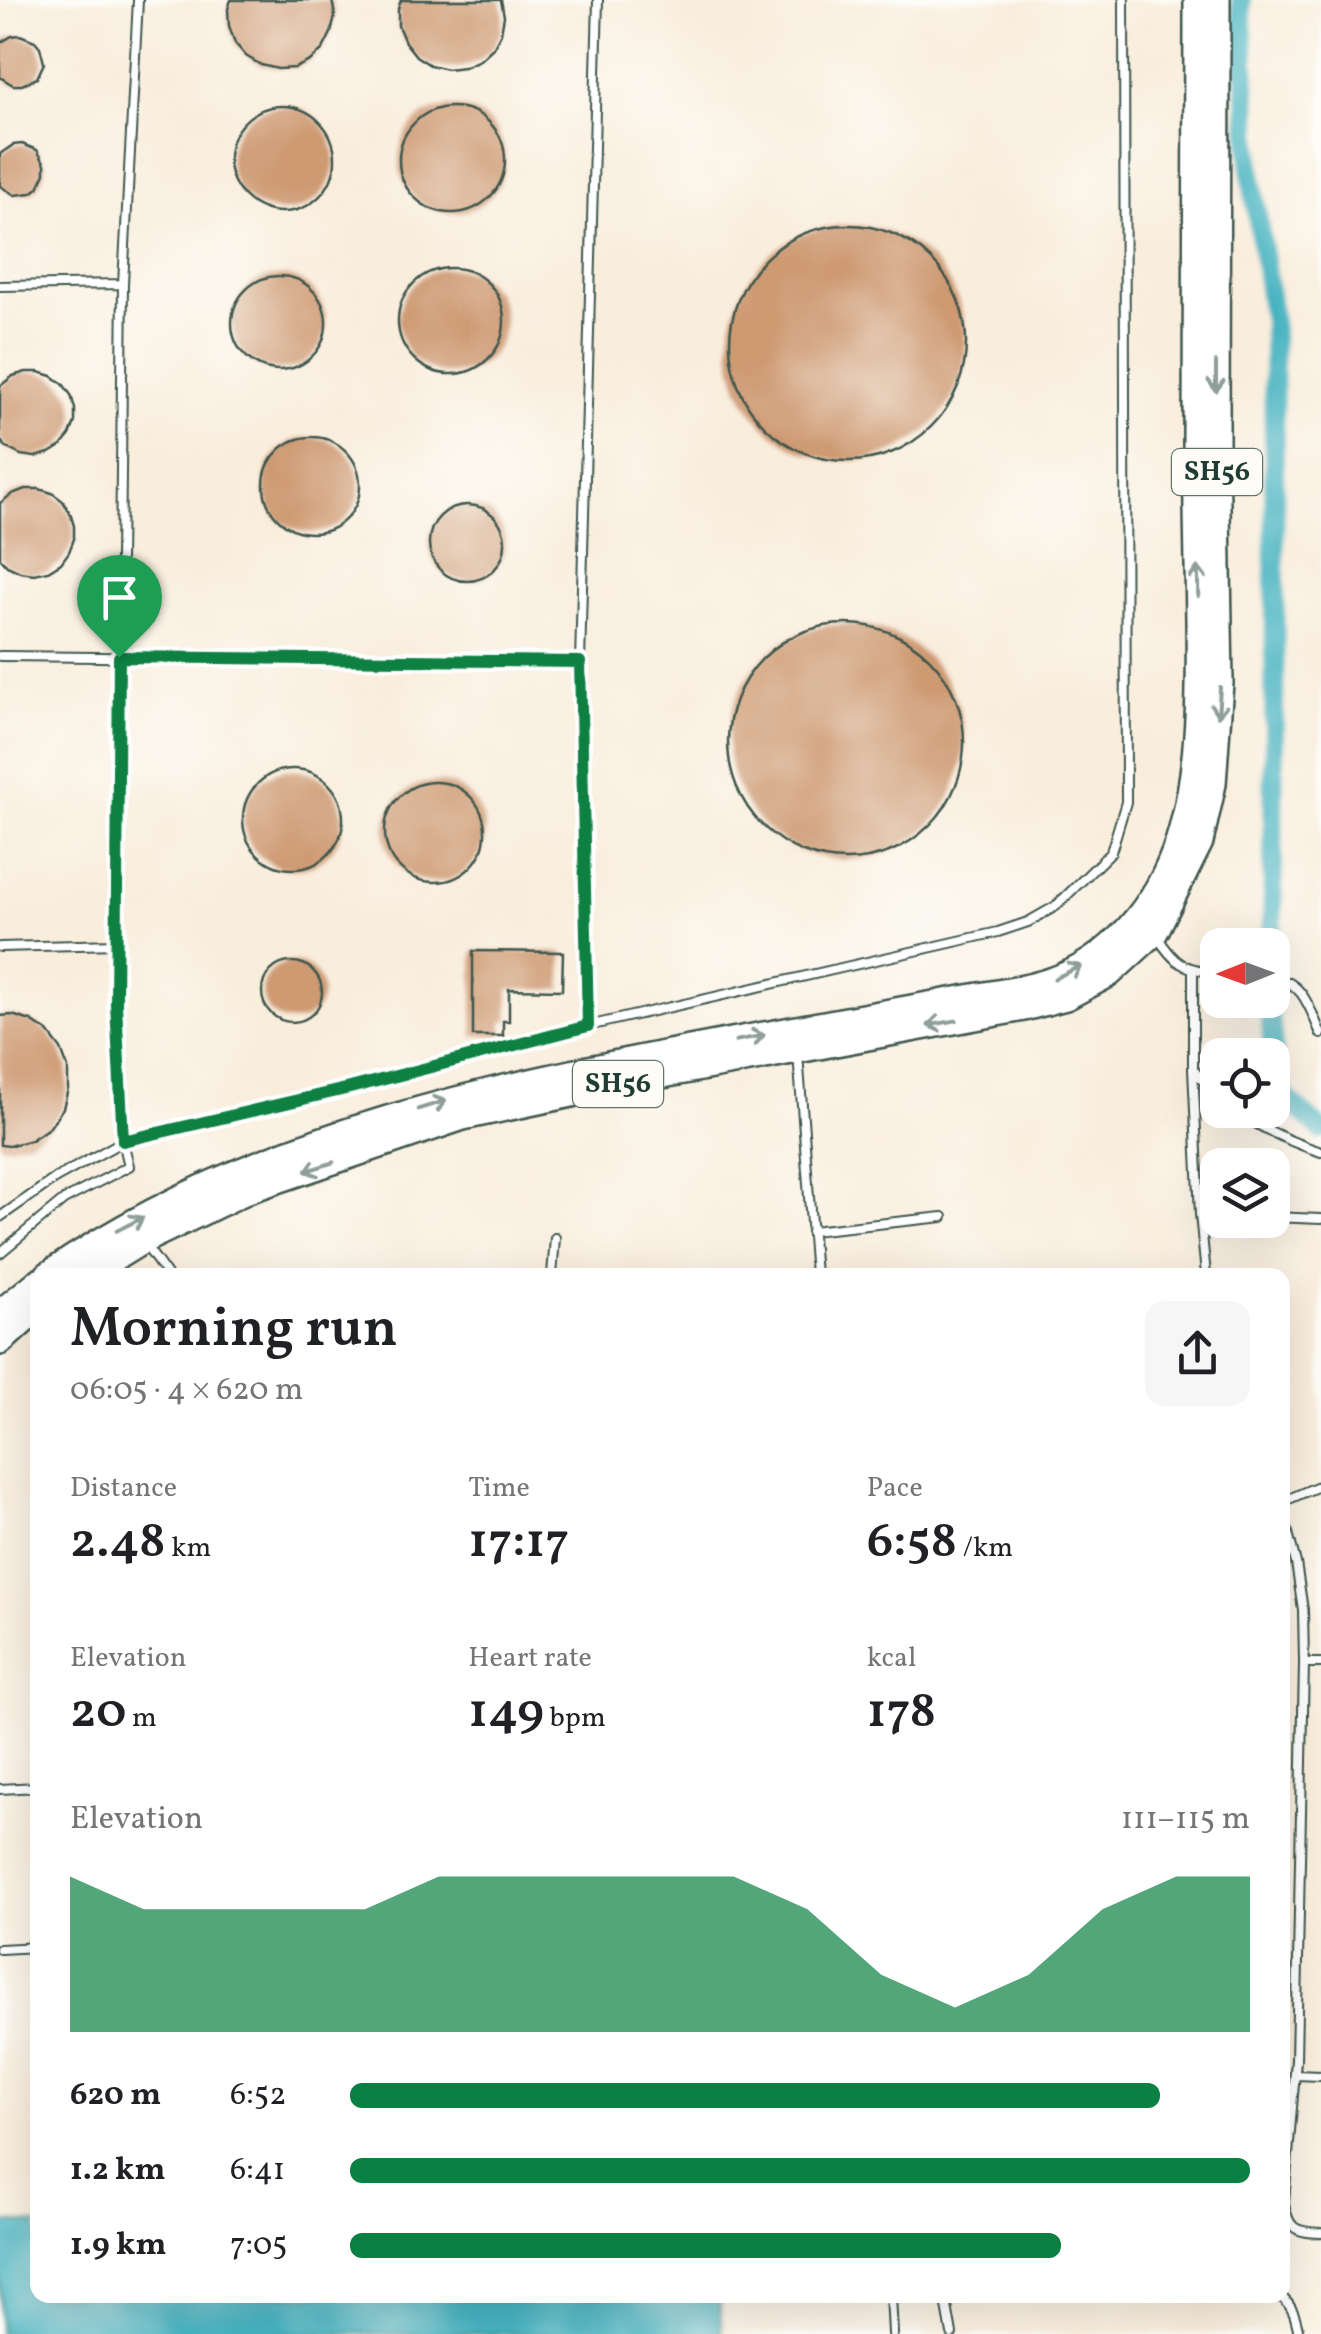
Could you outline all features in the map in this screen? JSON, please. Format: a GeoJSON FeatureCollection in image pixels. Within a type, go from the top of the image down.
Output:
{"type":"FeatureCollection","features":[{"type":"Feature","properties":{"kind":"main road","name":"SH56"},"geometry":{"type":"LineString","coordinates":[[98,1268],[142,1241],[248,1190],[463,1117],[652,1077],[1024,1008],[1066,997],[1109,974],[1149,923],[1200,842],[1213,784],[1220,683],[1216,450],[1197,0]]}},
{"type":"Feature","properties":{"kind":"main road","name":"SH56"},"geometry":{"type":"LineString","coordinates":[[1207,167],[1217,0]]}},
{"type":"Feature","properties":{"kind":"main road","name":"SH56"},"geometry":{"type":"LineString","coordinates":[[58,1268],[130,1224],[241,1172],[341,1134],[457,1098],[542,1079],[1059,978],[1149,923]]}},
{"type":"Feature","properties":{"kind":"main road"},"geometry":{"type":"LineString","coordinates":[[0,1313],[30,1289]]}},
{"type":"Feature","properties":{"kind":"main road"},"geometry":{"type":"LineString","coordinates":[[0,1342],[30,1315]]}},
{"type":"Feature","properties":{"kind":"lane"},"geometry":{"type":"LineString","coordinates":[[0,1253],[64,1200],[129,1166],[123,1141],[116,1004],[123,284],[138,0]]}},
{"type":"Feature","properties":{"kind":"lane"},"geometry":{"type":"LineString","coordinates":[[588,1026],[580,662],[598,0]]}},
{"type":"Feature","properties":{"kind":"lane"},"geometry":{"type":"LineString","coordinates":[[0,1217],[56,1178],[123,1141],[350,1088],[588,1026],[998,932],[1028,922],[1056,906],[1112,852],[1126,802],[1124,0]]}},
{"type":"Feature","properties":{"kind":"lane"},"geometry":{"type":"LineString","coordinates":[[0,286],[123,284]]}},
{"type":"Feature","properties":{"kind":"lane"},"geometry":{"type":"LineString","coordinates":[[0,656],[580,662]]}},
{"type":"Feature","properties":{"kind":"lane"},"geometry":{"type":"LineString","coordinates":[[1149,923],[1178,962],[1200,971]]}},
{"type":"Feature","properties":{"kind":"lane"},"geometry":{"type":"LineString","coordinates":[[0,947],[117,944]]}},
{"type":"Feature","properties":{"kind":"lane"},"geometry":{"type":"LineString","coordinates":[[1193,970],[1200,1214]]}},
{"type":"Feature","properties":{"kind":"lane"},"geometry":{"type":"LineString","coordinates":[[1290,982],[1300,989],[1321,1034]]}},
{"type":"Feature","properties":{"kind":"lane"},"geometry":{"type":"LineString","coordinates":[[798,1050],[814,1268]]}},
{"type":"Feature","properties":{"kind":"lane"},"geometry":{"type":"LineString","coordinates":[[1193,1069],[1200,1077]]}},
{"type":"Feature","properties":{"kind":"lane"},"geometry":{"type":"LineString","coordinates":[[1262,1128],[1321,1152]]}},
{"type":"Feature","properties":{"kind":"lane"},"geometry":{"type":"LineString","coordinates":[[811,1230],[943,1217]]}},
{"type":"Feature","properties":{"kind":"lane"},"geometry":{"type":"LineString","coordinates":[[1290,1218],[1321,1219]]}},
{"type":"Feature","properties":{"kind":"lane"},"geometry":{"type":"LineString","coordinates":[[553,1268],[555,1238]]}},
{"type":"Feature","properties":{"kind":"lane"},"geometry":{"type":"LineString","coordinates":[[1202,1238],[1205,1268]]}},
{"type":"Feature","properties":{"kind":"lane"},"geometry":{"type":"LineString","coordinates":[[142,1241],[162,1268]]}},
{"type":"Feature","properties":{"kind":"lane"},"geometry":{"type":"LineString","coordinates":[[1290,1499],[1321,1485]]}},
{"type":"Feature","properties":{"kind":"lane"},"geometry":{"type":"LineString","coordinates":[[1290,1540],[1303,1610],[1304,1664],[1295,2076],[1290,2133]]}},
{"type":"Feature","properties":{"kind":"lane"},"geometry":{"type":"LineString","coordinates":[[1304,1664],[1321,1663]]}},
{"type":"Feature","properties":{"kind":"lane"},"geometry":{"type":"LineString","coordinates":[[0,1789],[30,1787]]}},
{"type":"Feature","properties":{"kind":"lane"},"geometry":{"type":"LineString","coordinates":[[0,1949],[30,1947]]}},
{"type":"Feature","properties":{"kind":"lane"},"geometry":{"type":"LineString","coordinates":[[1295,2076],[1321,2076]]}},
{"type":"Feature","properties":{"kind":"lane"},"geometry":{"type":"LineString","coordinates":[[1290,2223],[1302,2232],[1321,2233]]}},
{"type":"Feature","properties":{"kind":"lane"},"geometry":{"type":"LineString","coordinates":[[891,2303],[893,2334]]}},
{"type":"Feature","properties":{"kind":"lane"},"geometry":{"type":"LineString","coordinates":[[946,2303],[952,2334]]}},
{"type":"Feature","properties":{"kind":"lane"},"geometry":{"type":"LineString","coordinates":[[1288,2303],[1299,2334]]}},
{"type":"Feature","properties":{"kind":"water"},"geometry":{"type":"Polygon","coordinates":[[[0,2222],[30,2224],[30,2303],[720,2303],[722,2334],[0,2334],[0,2222]]]}},
{"type":"Feature","properties":{"kind":"building"},"geometry":{"type":"Polygon","coordinates":[[[231,0],[332,0],[335,16],[331,33],[323,49],[295,68],[261,65],[235,43],[229,26],[231,0]]]}},
{"type":"Feature","properties":{"kind":"building"},"geometry":{"type":"Polygon","coordinates":[[[401,0],[501,0],[501,33],[480,60],[447,69],[430,65],[405,42],[398,26],[401,0]]]}},
{"type":"Feature","properties":{"kind":"building"},"geometry":{"type":"Polygon","coordinates":[[[20,35],[35,41],[44,63],[37,78],[13,85],[0,77],[0,43],[20,35]]]}},
{"type":"Feature","properties":{"kind":"building"},"geometry":{"type":"Polygon","coordinates":[[[282,106],[302,110],[319,122],[331,139],[335,159],[331,179],[319,196],[302,208],[282,212],[262,208],[245,196],[233,179],[229,159],[233,139],[245,122],[262,110],[282,106]]]}},
{"type":"Feature","properties":{"kind":"building"},"geometry":{"type":"Polygon","coordinates":[[[452,107],[472,111],[489,123],[501,140],[505,160],[501,180],[489,197],[472,209],[452,213],[432,209],[415,197],[403,180],[399,160],[403,140],[415,123],[432,111],[452,107]]]}},
{"type":"Feature","properties":{"kind":"building"},"geometry":{"type":"Polygon","coordinates":[[[22,144],[37,150],[45,173],[38,188],[15,195],[0,186],[0,154],[22,144]]]}},
{"type":"Feature","properties":{"kind":"building"},"geometry":{"type":"Polygon","coordinates":[[[848,225],[893,234],[931,260],[957,298],[966,343],[957,388],[931,426],[893,452],[848,461],[803,452],[765,426],[739,388],[730,343],[739,298],[765,260],[803,234],[848,225]]]}},
{"type":"Feature","properties":{"kind":"building"},"geometry":{"type":"Polygon","coordinates":[[[451,268],[471,272],[488,284],[500,301],[504,321],[500,341],[488,358],[471,370],[451,374],[431,370],[414,358],[402,341],[398,321],[402,301],[414,284],[431,272],[451,268]]]}},
{"type":"Feature","properties":{"kind":"building"},"geometry":{"type":"Polygon","coordinates":[[[279,276],[297,280],[312,290],[322,305],[326,323],[322,341],[312,356],[297,366],[279,370],[261,366],[246,356],[236,341],[232,323],[236,305],[246,290],[261,280],[279,276]]]}},
{"type":"Feature","properties":{"kind":"building"},"geometry":{"type":"Polygon","coordinates":[[[26,372],[52,376],[63,384],[75,409],[75,422],[61,446],[35,457],[21,455],[0,440],[0,386],[26,372]]]}},
{"type":"Feature","properties":{"kind":"building"},"geometry":{"type":"Polygon","coordinates":[[[312,437],[330,440],[346,451],[357,467],[357,503],[346,519],[330,530],[312,533],[294,530],[278,519],[267,503],[264,485],[267,467],[278,451],[294,440],[312,437]]]}},
{"type":"Feature","properties":{"kind":"building"},"geometry":{"type":"Polygon","coordinates":[[[25,489],[52,493],[63,501],[74,526],[74,539],[61,563],[34,574],[7,566],[0,558],[0,503],[25,489]]]}},
{"type":"Feature","properties":{"kind":"building"},"geometry":{"type":"Polygon","coordinates":[[[467,505],[494,516],[505,543],[494,570],[467,581],[440,570],[429,543],[440,516],[467,505]]]}},
{"type":"Feature","properties":{"kind":"building"},"geometry":{"type":"Polygon","coordinates":[[[846,624],[891,633],[929,659],[955,697],[964,742],[955,787],[929,825],[891,851],[846,860],[801,851],[763,825],[737,787],[728,742],[737,697],[763,659],[801,633],[846,624]]]}},
{"type":"Feature","properties":{"kind":"building"},"geometry":{"type":"Polygon","coordinates":[[[293,769],[312,773],[328,784],[339,800],[343,819],[339,838],[328,854],[312,865],[293,869],[274,865],[258,854],[247,838],[243,819],[247,800],[258,784],[274,773],[293,769]]]}},
{"type":"Feature","properties":{"kind":"building"},"geometry":{"type":"Polygon","coordinates":[[[435,782],[454,786],[470,797],[481,813],[485,832],[481,851],[470,867],[454,878],[435,882],[416,878],[400,867],[389,851],[385,832],[389,813],[400,797],[416,786],[435,782]]]}},
{"type":"Feature","properties":{"kind":"building"},"geometry":{"type":"Polygon","coordinates":[[[473,951],[563,952],[562,990],[509,989],[509,1021],[503,1021],[503,1036],[473,1036],[473,951]]]}},
{"type":"Feature","properties":{"kind":"building"},"geometry":{"type":"Polygon","coordinates":[[[292,962],[313,971],[322,992],[313,1013],[292,1022],[271,1013],[262,992],[271,971],[292,962]]]}},
{"type":"Feature","properties":{"kind":"building"},"geometry":{"type":"Polygon","coordinates":[[[12,1015],[48,1032],[61,1049],[68,1068],[68,1089],[63,1108],[50,1127],[31,1140],[9,1146],[0,1145],[0,1016],[12,1015]]]}},
{"type":"Feature","properties":{"kind":"waterway"},"geometry":{"type":"LineString","coordinates":[[1241,0],[1252,180],[1273,321],[1272,928]]}},
{"type":"Feature","properties":{"kind":"waterway"},"geometry":{"type":"LineString","coordinates":[[1270,1018],[1277,1089],[1321,1130]]}},
{"type":"Feature","properties":{"kind":"route"},"geometry":{"type":"LineString","coordinates":[[119,657],[580,662],[588,1026],[350,1088],[123,1141],[116,1004],[119,657]]}}]}
